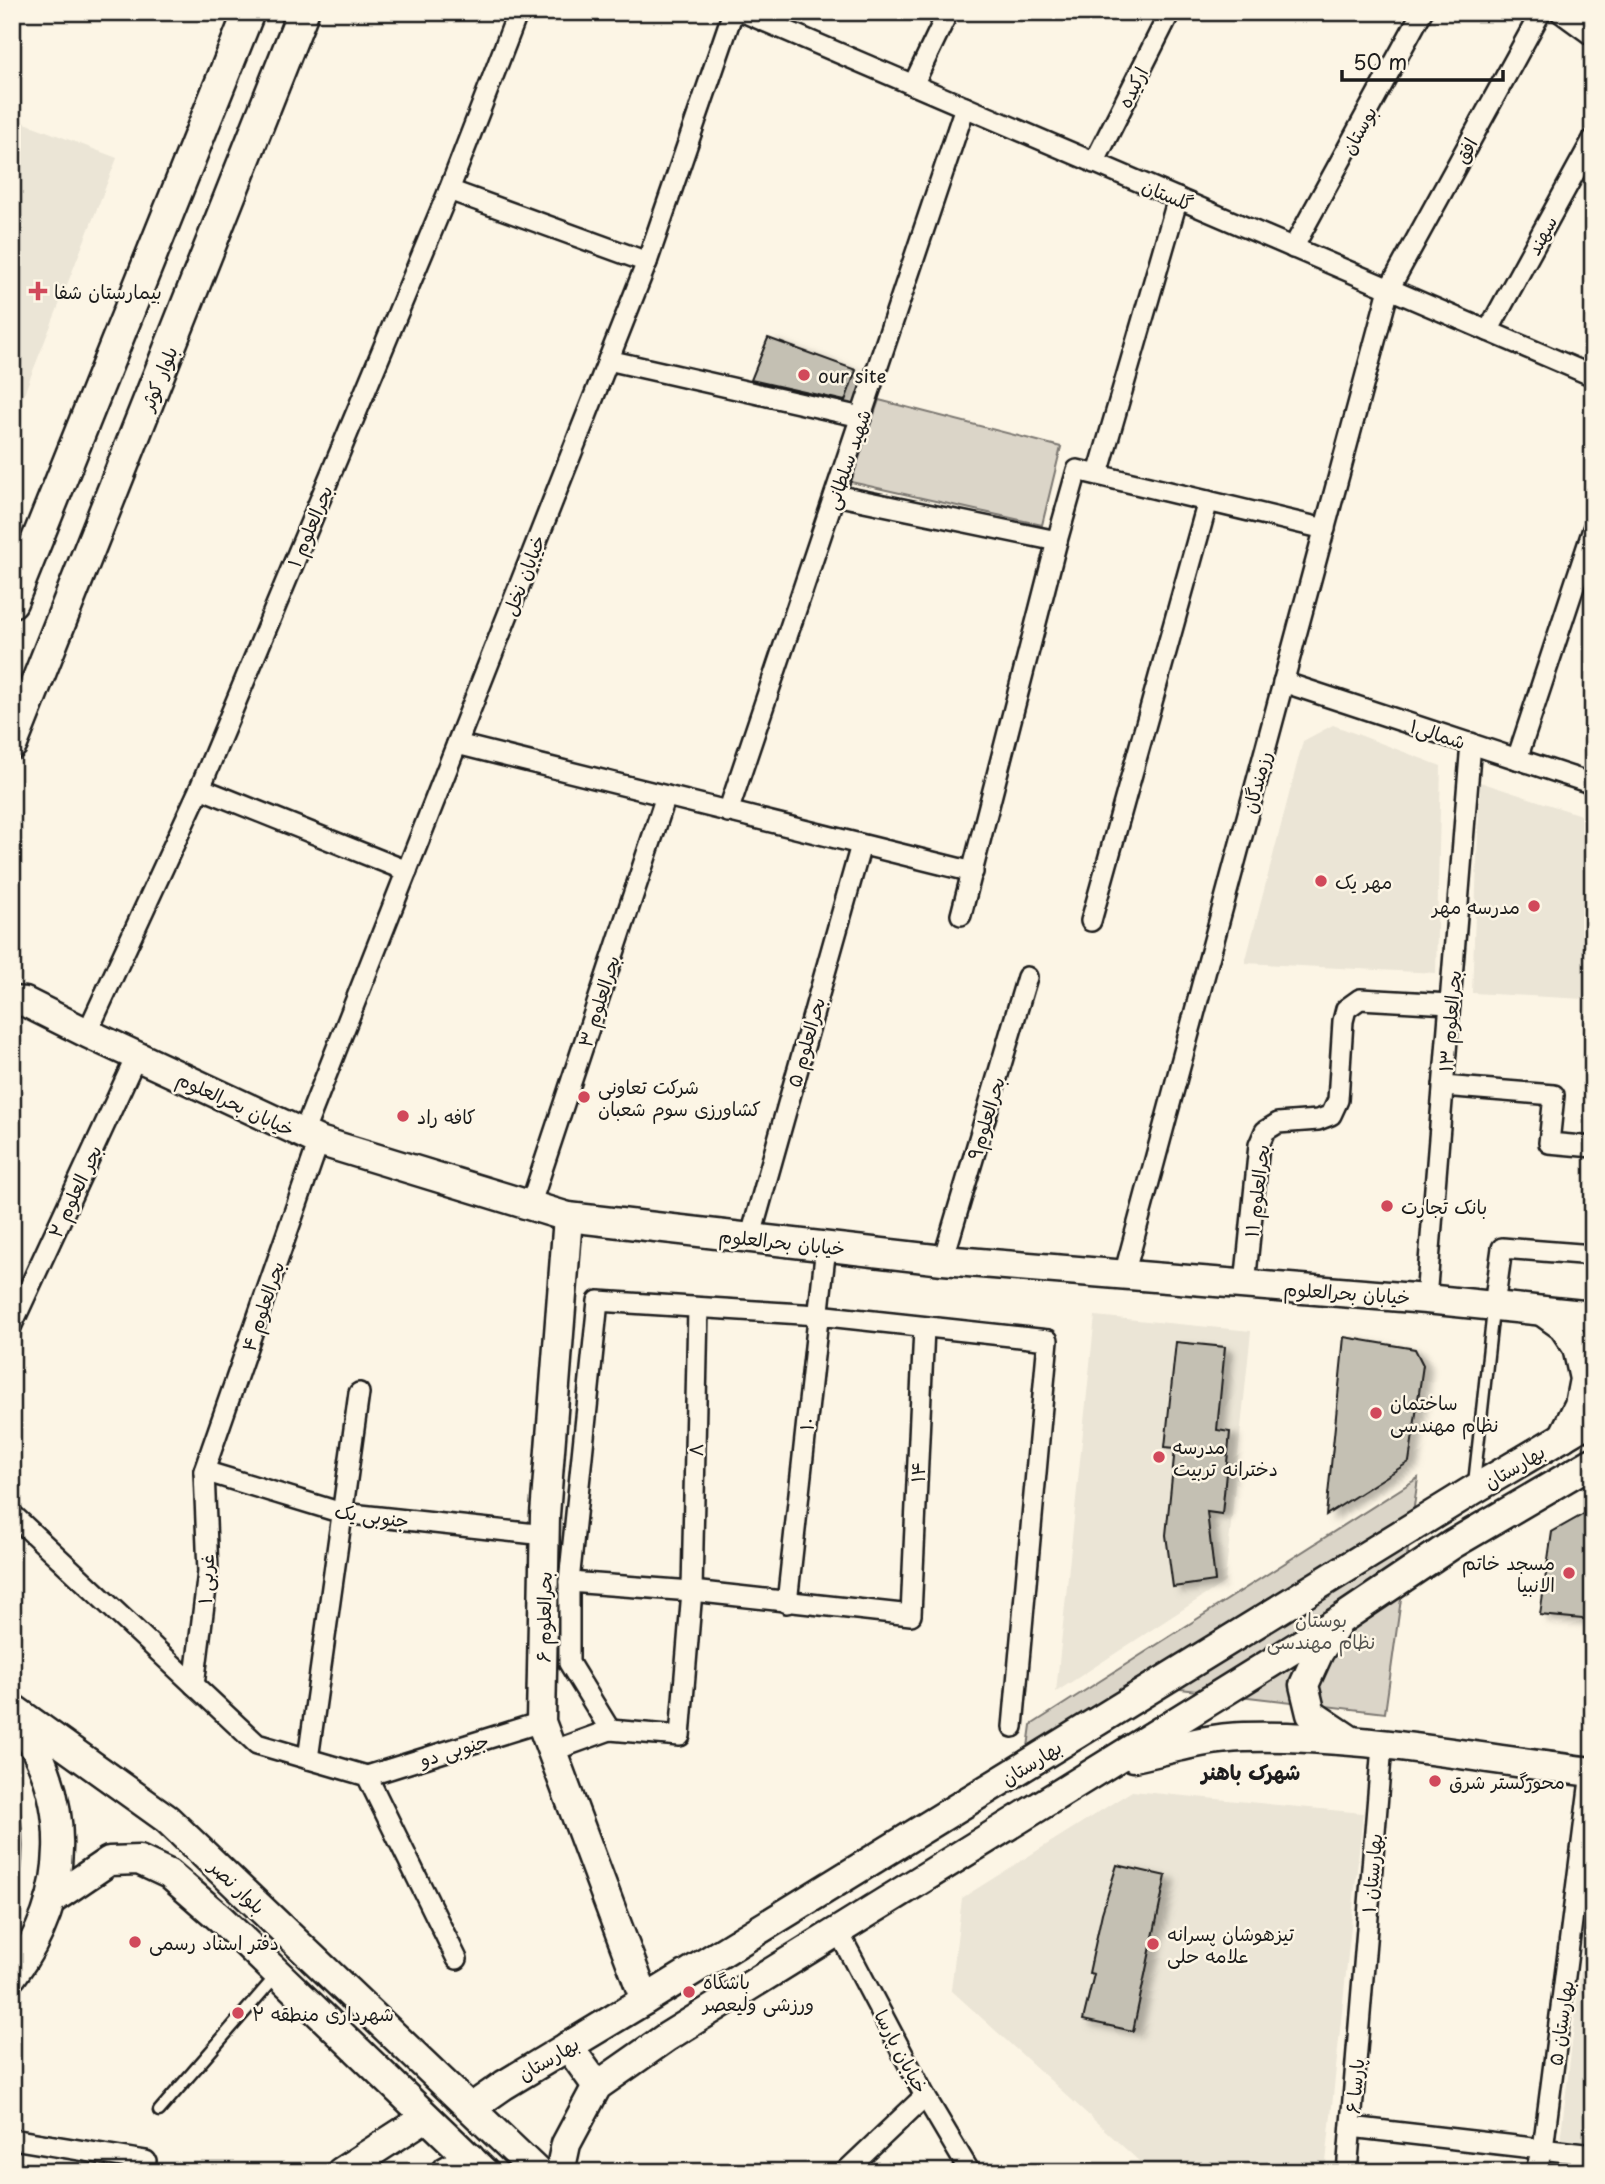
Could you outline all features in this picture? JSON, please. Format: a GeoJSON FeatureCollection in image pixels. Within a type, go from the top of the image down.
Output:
{"type":"FeatureCollection","features":[{"type":"Feature","properties":{"kind":"main road"},"geometry":{"type":"LineString","coordinates":[[12,602],[249,12]]}},
{"type":"Feature","properties":{"kind":"main road","name":"بلوار کوثر"},"geometry":{"type":"LineString","coordinates":[[12,744],[303,12]]}},
{"type":"Feature","properties":{"kind":"street","name":"بحرالعلوم ۱"},"geometry":{"type":"LineString","coordinates":[[86,1033],[200,788],[449,190],[518,12]]}},
{"type":"Feature","properties":{"kind":"street","name":"خیابان نخل"},"geometry":{"type":"LineString","coordinates":[[311,1138],[407,871],[647,262],[733,12]]}},
{"type":"Feature","properties":{"kind":"street","name":"گلستان"},"geometry":{"type":"LineString","coordinates":[[743,12],[1593,376]]}},
{"type":"Feature","properties":{"kind":"street"},"geometry":{"type":"LineString","coordinates":[[913,85],[948,12]]}},
{"type":"Feature","properties":{"kind":"street","name":"ارکیده"},"geometry":{"type":"LineString","coordinates":[[1094,163],[1170,12]]}},
{"type":"Feature","properties":{"kind":"street","name":"بوستان"},"geometry":{"type":"LineString","coordinates":[[1293,248],[1422,12]]}},
{"type":"Feature","properties":{"kind":"street","name":"افق"},"geometry":{"type":"LineString","coordinates":[[1389,289],[1541,12]]}},
{"type":"Feature","properties":{"kind":"street"},"geometry":{"type":"LineString","coordinates":[[1560,12],[1593,36]]}},
{"type":"Feature","properties":{"kind":"street","name":"شهید سلطانی"},"geometry":{"type":"LineString","coordinates":[[728,812],[965,107]]}},
{"type":"Feature","properties":{"kind":"street","name":"سهند"},"geometry":{"type":"LineString","coordinates":[[1489,331],[1593,139]]}},
{"type":"Feature","properties":{"kind":"street"},"geometry":{"type":"LineString","coordinates":[[449,190],[647,262]]}},
{"type":"Feature","properties":{"kind":"street"},"geometry":{"type":"LineString","coordinates":[[1098,474],[1178,198]]}},
{"type":"Feature","properties":{"kind":"street","name":"رزمندگان"},"geometry":{"type":"LineString","coordinates":[[1124,1275],[1389,289]]}},
{"type":"Feature","properties":{"kind":"street"},"geometry":{"type":"LineString","coordinates":[[608,360],[861,417]]}},
{"type":"Feature","properties":{"kind":"street"},"geometry":{"type":"LineString","coordinates":[[961,915],[1077,470],[1325,529]]}},
{"type":"Feature","properties":{"kind":"street"},"geometry":{"type":"LineString","coordinates":[[835,495],[1057,541]]}},
{"type":"Feature","properties":{"kind":"street"},"geometry":{"type":"LineString","coordinates":[[1091,920],[1208,501]]}},
{"type":"Feature","properties":{"kind":"street"},"geometry":{"type":"LineString","coordinates":[[1517,759],[1593,529]]}},
{"type":"Feature","properties":{"kind":"street","name":"شمالی۱"},"geometry":{"type":"LineString","coordinates":[[1283,682],[1593,784]]}},
{"type":"Feature","properties":{"kind":"street","name":"بحرالعلوم ۱۳"},"geometry":{"type":"LineString","coordinates":[[1426,1298],[1471,743]]}},
{"type":"Feature","properties":{"kind":"street"},"geometry":{"type":"LineString","coordinates":[[457,744],[973,873]]}},
{"type":"Feature","properties":{"kind":"street"},"geometry":{"type":"LineString","coordinates":[[200,788],[407,871]]}},
{"type":"Feature","properties":{"kind":"street","name":"بحرالعلوم ۳"},"geometry":{"type":"LineString","coordinates":[[530,1206],[666,796]]}},
{"type":"Feature","properties":{"kind":"street","name":"بحرالعلوم ۵"},"geometry":{"type":"LineString","coordinates":[[750,1239],[861,845]]}},
{"type":"Feature","properties":{"kind":"street","name":"بحرالعلوم۹"},"geometry":{"type":"LineString","coordinates":[[943,1260],[1027,977]]}},
{"type":"Feature","properties":{"kind":"street","name":"خیابان بحرالعلوم"},"geometry":{"type":"LineString","coordinates":[[17,996],[86,1033],[311,1138],[568,1217],[943,1260],[1426,1298],[1593,1316]]}},
{"type":"Feature","properties":{"kind":"street","name":"بحرالعلوم ۱۱"},"geometry":{"type":"LineString","coordinates":[[1245,1285],[1259,1145],[1265,1131],[1278,1123],[1318,1120],[1331,1115],[1338,1100],[1346,1009],[1360,999],[1450,1004]]}},
{"type":"Feature","properties":{"kind":"street","name":"بحر العلوم ۲"},"geometry":{"type":"LineString","coordinates":[[12,1325],[136,1056]]}},
{"type":"Feature","properties":{"kind":"street"},"geometry":{"type":"LineString","coordinates":[[1443,1086],[1554,1095],[1549,1143],[1593,1147]]}},
{"type":"Feature","properties":{"kind":"street","name":"بحرالعلوم ۴"},"geometry":{"type":"LineString","coordinates":[[204,1471],[311,1138]]}},
{"type":"Feature","properties":{"kind":"street","name":"بحرالعلوم ۶"},"geometry":{"type":"LineString","coordinates":[[568,1217],[545,1535],[541,1722],[645,2000]]}},
{"type":"Feature","properties":{"kind":"street","name":"۱۰"},"geometry":{"type":"LineString","coordinates":[[786,1603],[826,1246]]}},
{"type":"Feature","properties":{"kind":"street"},"geometry":{"type":"LineString","coordinates":[[1494,1306],[1502,1248],[1593,1255]]}},
{"type":"Feature","properties":{"kind":"street"},"geometry":{"type":"LineString","coordinates":[[552,1751],[610,1730],[569,1663],[569,1581],[598,1301],[818,1315],[1048,1340],[1013,1727]]}},
{"type":"Feature","properties":{"kind":"street","name":"۸"},"geometry":{"type":"LineString","coordinates":[[610,1730],[680,1736],[692,1591],[698,1308]]}},
{"type":"Feature","properties":{"kind":"street"},"geometry":{"type":"LineString","coordinates":[[1542,1311],[1563,1326],[1577,1348],[1584,1379],[1579,1405],[1563,1437]]}},
{"type":"Feature","properties":{"kind":"street","name":"۱۴"},"geometry":{"type":"LineString","coordinates":[[786,1603],[911,1615],[923,1328]]}},
{"type":"Feature","properties":{"kind":"street"},"geometry":{"type":"LineString","coordinates":[[308,1759],[359,1394]]}},
{"type":"Feature","properties":{"kind":"street","name":"بهارستان"},"geometry":{"type":"LineString","coordinates":[[471,2108],[504,2085],[1593,1419]]}},
{"type":"Feature","properties":{"kind":"street","name":"بهارستان"},"geometry":{"type":"LineString","coordinates":[[560,2172],[566,2144],[597,2086],[667,2037],[837,1929],[1340,1620],[1453,1544],[1593,1462]]}},
{"type":"Feature","properties":{"kind":"street","name":"جنوبی یک"},"geometry":{"type":"LineString","coordinates":[[204,1471],[342,1513],[545,1535]]}},
{"type":"Feature","properties":{"kind":"street","name":"غربی ۱"},"geometry":{"type":"LineString","coordinates":[[194,1685],[208,1572],[204,1471]]}},
{"type":"Feature","properties":{"kind":"street"},"geometry":{"type":"LineString","coordinates":[[12,1514],[257,1744],[367,1776],[457,1959]]}},
{"type":"Feature","properties":{"kind":"street"},"geometry":{"type":"LineString","coordinates":[[1430,1517],[1446,1516],[1455,1521],[1458,1530],[1453,1544]]}},
{"type":"Feature","properties":{"kind":"street"},"geometry":{"type":"LineString","coordinates":[[569,1581],[692,1591],[786,1603]]}},
{"type":"Feature","properties":{"kind":"street"},"geometry":{"type":"LineString","coordinates":[[1340,1620],[1319,1652],[1304,1685],[1311,1714],[1350,1740]]}},
{"type":"Feature","properties":{"kind":"street"},"geometry":{"type":"LineString","coordinates":[[12,1711],[34,1746],[46,1772],[54,1799],[59,1854],[50,1901],[39,1934],[12,1976]]}},
{"type":"Feature","properties":{"kind":"street","name":"بلوار نصر"},"geometry":{"type":"LineString","coordinates":[[12,1711],[167,1819],[537,2172]]}},
{"type":"Feature","properties":{"kind":"street","name":"جنوبی دو"},"geometry":{"type":"LineString","coordinates":[[367,1776],[541,1722]]}},
{"type":"Feature","properties":{"kind":"street"},"geometry":{"type":"LineString","coordinates":[[1113,1761],[1184,1745],[1242,1737],[1350,1740],[1592,1772]]}},
{"type":"Feature","properties":{"kind":"street","name":"بهارستان ۱"},"geometry":{"type":"LineString","coordinates":[[1362,2001],[1382,1745]]}},
{"type":"Feature","properties":{"kind":"street","name":"بهارستان ۵"},"geometry":{"type":"LineString","coordinates":[[1535,2172],[1543,2149],[1592,1772]]}},
{"type":"Feature","properties":{"kind":"street","name":"بلوار نصر"},"geometry":{"type":"LineString","coordinates":[[50,1901],[109,1861],[139,1860],[169,1874],[221,1919],[477,2165]]}},
{"type":"Feature","properties":{"kind":"street","name":"خیابان پارسا"},"geometry":{"type":"LineString","coordinates":[[837,1929],[925,2096],[970,2172]]}},
{"type":"Feature","properties":{"kind":"street","name":"پارسا ۶"},"geometry":{"type":"LineString","coordinates":[[1347,2172],[1362,2001]]}},
{"type":"Feature","properties":{"kind":"street"},"geometry":{"type":"LineString","coordinates":[[568,2046],[597,2086]]}},
{"type":"Feature","properties":{"kind":"street"},"geometry":{"type":"LineString","coordinates":[[845,2172],[925,2096]]}},
{"type":"Feature","properties":{"kind":"street"},"geometry":{"type":"LineString","coordinates":[[341,2172],[426,2117]]}},
{"type":"Feature","properties":{"kind":"street"},"geometry":{"type":"LineString","coordinates":[[1351,2127],[1593,2155]]}},
{"type":"Feature","properties":{"kind":"street"},"geometry":{"type":"LineString","coordinates":[[12,2139],[145,2166]]}},
{"type":"Feature","properties":{"kind":"street"},"geometry":{"type":"LineString","coordinates":[[445,2172],[477,2165]]}},
{"type":"Feature","properties":{"kind":"lane"},"geometry":{"type":"LineString","coordinates":[[1473,1490],[1494,1306]]}},
{"type":"Feature","properties":{"kind":"lane"},"geometry":{"type":"LineString","coordinates":[[159,2112],[277,1974]]}},
{"type":"Feature","properties":{"kind":"shaded area","name":"بیمارستان شفا"},"geometry":{"type":"Polygon","coordinates":[[[12,118],[117,158],[12,424],[12,118]]]}},
{"type":"Feature","properties":{"kind":"shaded area"},"geometry":{"type":"Polygon","coordinates":[[[1333,725],[1441,766],[1436,973],[1245,963],[1303,741],[1333,725]]]}},
{"type":"Feature","properties":{"kind":"shaded area","name":"مدرسه مهر"},"geometry":{"type":"Polygon","coordinates":[[[1480,782],[1593,819],[1593,1071],[1584,1070],[1584,999],[1472,993],[1480,782]]]}},
{"type":"Feature","properties":{"kind":"shaded area","name":"مدرسه دخترانه تربیت"},"geometry":{"type":"Polygon","coordinates":[[[1095,1316],[1251,1331],[1225,1582],[1056,1692],[1095,1316]]]}},
{"type":"Feature","properties":{"kind":"shaded area","name":"تیزهوشان پسرانه علامه حلی"},"geometry":{"type":"Polygon","coordinates":[[[1132,1791],[1363,1813],[1325,2172],[1151,2172],[951,1990],[962,1898],[1132,1791]]]}},
{"type":"Feature","properties":{"kind":"shaded area"},"geometry":{"type":"Polygon","coordinates":[[[1593,1870],[1593,2145],[1560,2142],[1593,1870]]]}},
{"type":"Feature","properties":{"kind":"green space"},"geometry":{"type":"Polygon","coordinates":[[[879,400],[1061,447],[1042,525],[851,482],[879,400]]]}},
{"type":"Feature","properties":{"kind":"green space","name":"بوستان نظام مهندسی"},"geometry":{"type":"Polygon","coordinates":[[[1418,1478],[1385,1713],[1155,1686],[1026,1762],[1031,1725],[1418,1478]]]}},
{"type":"Feature","properties":{"kind":"green space"},"geometry":{"type":"Polygon","coordinates":[[[12,1779],[20,1811],[23,1842],[21,1874],[12,1906],[12,1779]]]}},
{"type":"Feature","properties":{"kind":"building","name":"our site"},"geometry":{"type":"Polygon","coordinates":[[[768,338],[856,370],[845,401],[751,380],[768,338]]]}},
{"type":"Feature","properties":{"kind":"building","name":"ساختمان نظام مهندسی"},"geometry":{"type":"Polygon","coordinates":[[[1344,1337],[1415,1349],[1423,1365],[1409,1462],[1326,1515],[1344,1337]]]}},
{"type":"Feature","properties":{"kind":"building"},"geometry":{"type":"Polygon","coordinates":[[[1176,1342],[1225,1347],[1217,1430],[1230,1432],[1222,1514],[1207,1512],[1215,1581],[1173,1587],[1166,1535],[1175,1448],[1165,1447],[1176,1342]]]}},
{"type":"Feature","properties":{"kind":"building","name":"مسجد خاتم الانبیا"},"geometry":{"type":"Polygon","coordinates":[[[1593,1509],[1593,1620],[1540,1615],[1552,1532],[1593,1509]]]}},
{"type":"Feature","properties":{"kind":"building"},"geometry":{"type":"Polygon","coordinates":[[[1117,1865],[1166,1876],[1133,2031],[1083,2020],[1094,1974],[1089,1973],[1102,1913],[1117,1865]]]}},
{"type":"Feature","properties":{"kind":"place","name":"بیمارستان شفا"},"geometry":{"type":"Point","coordinates":[38,291]}},
{"type":"Feature","properties":{"kind":"place","name":"our site"},"geometry":{"type":"Point","coordinates":[804,375]}},
{"type":"Feature","properties":{"kind":"place","name":"مهر یک"},"geometry":{"type":"Point","coordinates":[1321,881]}},
{"type":"Feature","properties":{"kind":"place","name":"مدرسه مهر"},"geometry":{"type":"Point","coordinates":[1534,906]}},
{"type":"Feature","properties":{"kind":"place","name":"شرکت تعاونی کشاورزی سوم شعبان"},"geometry":{"type":"Point","coordinates":[584,1097]}},
{"type":"Feature","properties":{"kind":"place","name":"کافه راد"},"geometry":{"type":"Point","coordinates":[403,1116]}},
{"type":"Feature","properties":{"kind":"place","name":"بانک تجارت"},"geometry":{"type":"Point","coordinates":[1387,1206]}},
{"type":"Feature","properties":{"kind":"place","name":"ساختمان نظام مهندسی"},"geometry":{"type":"Point","coordinates":[1376,1413]}},
{"type":"Feature","properties":{"kind":"place","name":"مدرسه دخترانه تربیت"},"geometry":{"type":"Point","coordinates":[1159,1457]}},
{"type":"Feature","properties":{"kind":"place","name":"مسجد خاتم الانبیا"},"geometry":{"type":"Point","coordinates":[1569,1573]}},
{"type":"Feature","properties":{"kind":"place","name":"محورگستر شرق"},"geometry":{"type":"Point","coordinates":[1435,1781]}},
{"type":"Feature","properties":{"kind":"place","name":"دفتر اسناد رسمی"},"geometry":{"type":"Point","coordinates":[135,1942]}},
{"type":"Feature","properties":{"kind":"place","name":"تیزهوشان پسرانه علامه حلی"},"geometry":{"type":"Point","coordinates":[1153,1944]}},
{"type":"Feature","properties":{"kind":"place","name":"باشگاه ورزشی ولیعصر"},"geometry":{"type":"Point","coordinates":[689,1992]}},
{"type":"Feature","properties":{"kind":"place","name":"شهرداری منطقه ۲"},"geometry":{"type":"Point","coordinates":[238,2013]}},
{"type":"Feature","properties":{"kind":"district","name":"شهرک باهنر"},"geometry":{"type":"Point","coordinates":[1251,1771]}}]}
